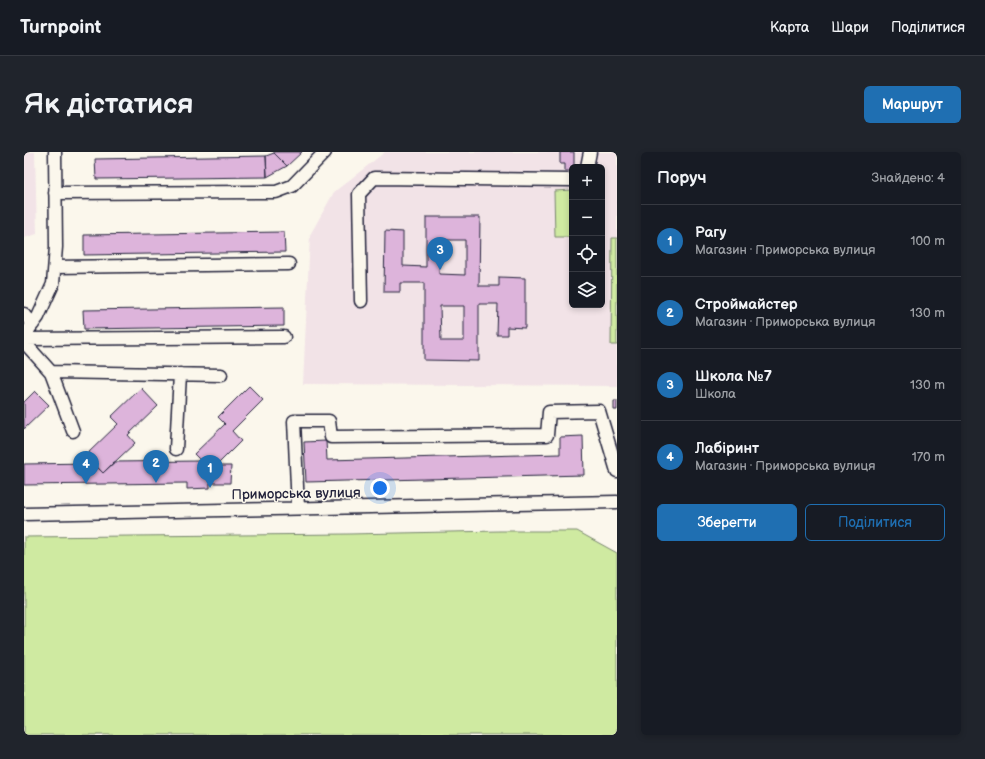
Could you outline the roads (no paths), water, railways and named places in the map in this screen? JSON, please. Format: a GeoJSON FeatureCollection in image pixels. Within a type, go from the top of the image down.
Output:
{"type":"FeatureCollection","features":[{"type":"Feature","properties":{"kind":"street"},"geometry":{"type":"LineString","coordinates":[[24,336],[38,317],[53,284],[56,247],[55,152]]}},
{"type":"Feature","properties":{"kind":"street"},"geometry":{"type":"LineString","coordinates":[[55,193],[276,192],[292,186],[325,152]]}},
{"type":"Feature","properties":{"kind":"street"},"geometry":{"type":"LineString","coordinates":[[588,164],[590,152]]}},
{"type":"Feature","properties":{"kind":"street"},"geometry":{"type":"LineString","coordinates":[[361,301],[359,194],[374,178],[569,180]]}},
{"type":"Feature","properties":{"kind":"street"},"geometry":{"type":"LineString","coordinates":[[55,267],[289,264]]}},
{"type":"Feature","properties":{"kind":"street"},"geometry":{"type":"LineString","coordinates":[[24,314],[33,324]]}},
{"type":"Feature","properties":{"kind":"street"},"geometry":{"type":"LineString","coordinates":[[24,341],[284,337]]}},
{"type":"Feature","properties":{"kind":"street"},"geometry":{"type":"LineString","coordinates":[[24,341],[51,372],[73,431]]}},
{"type":"Feature","properties":{"kind":"street"},"geometry":{"type":"LineString","coordinates":[[51,372],[221,375]]}},
{"type":"Feature","properties":{"kind":"street"},"geometry":{"type":"LineString","coordinates":[[176,449],[180,374]]}},
{"type":"Feature","properties":{"kind":"street"},"geometry":{"type":"LineString","coordinates":[[298,508],[294,420],[329,420],[331,437],[547,435],[549,412],[599,411],[617,471]]}},
{"type":"Feature","properties":{"kind":"street","name":"Приморська вулиця"},"geometry":{"type":"LineString","coordinates":[[24,514],[617,502]]}},
{"type":"Feature","properties":{"kind":"place","name":"Школа №7"},"geometry":{"type":"Point","coordinates":[440,270]}},
{"type":"Feature","properties":{"kind":"place","name":"Строймайстер"},"geometry":{"type":"Point","coordinates":[156,483]}},
{"type":"Feature","properties":{"kind":"place","name":"Лабіринт"},"geometry":{"type":"Point","coordinates":[86,484]}},
{"type":"Feature","properties":{"kind":"place","name":"Рагу"},"geometry":{"type":"Point","coordinates":[210,488]}}]}
